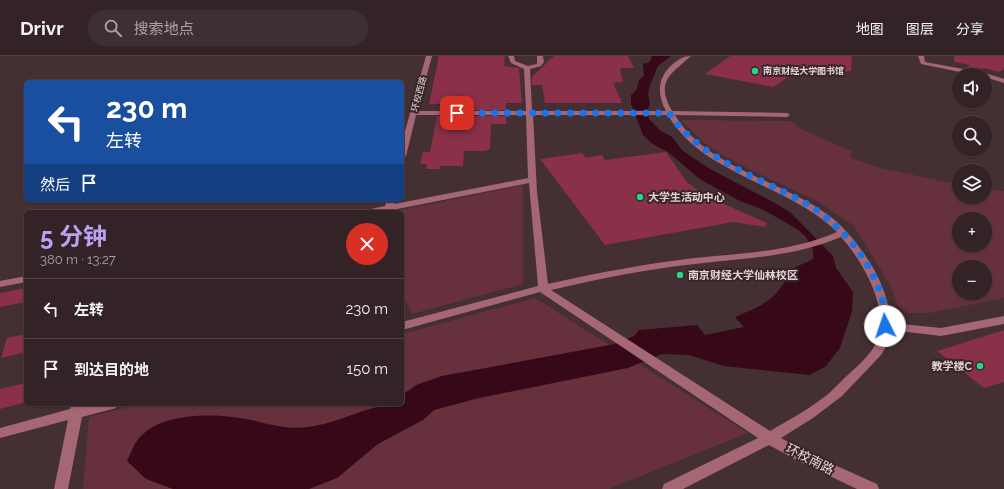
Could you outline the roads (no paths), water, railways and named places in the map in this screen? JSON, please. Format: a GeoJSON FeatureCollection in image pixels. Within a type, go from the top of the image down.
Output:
{"type":"FeatureCollection","features":[{"type":"Feature","properties":{"kind":"street","name":"环校西路"},"geometry":{"type":"LineString","coordinates":[[404,149],[429,56]]}},
{"type":"Feature","properties":{"kind":"street"},"geometry":{"type":"LineString","coordinates":[[511,56],[513,62],[527,68],[539,65],[540,56]]}},
{"type":"Feature","properties":{"kind":"street"},"geometry":{"type":"LineString","coordinates":[[669,489],[769,438],[829,401],[864,367],[882,343],[885,326],[883,303],[874,277],[866,261],[842,232],[820,213],[800,200],[732,167],[706,151],[676,123],[669,113],[663,98],[662,80],[673,65],[688,56]]}},
{"type":"Feature","properties":{"kind":"street"},"geometry":{"type":"LineString","coordinates":[[921,56],[923,63],[952,69]]}},
{"type":"Feature","properties":{"kind":"street"},"geometry":{"type":"LineString","coordinates":[[527,68],[533,180],[542,289]]}},
{"type":"Feature","properties":{"kind":"street"},"geometry":{"type":"LineString","coordinates":[[992,77],[1004,81]]}},
{"type":"Feature","properties":{"kind":"street"},"geometry":{"type":"LineString","coordinates":[[414,113],[669,113],[787,115]]}},
{"type":"Feature","properties":{"kind":"street"},"geometry":{"type":"LineString","coordinates":[[404,202],[533,180]]}},
{"type":"Feature","properties":{"kind":"street"},"geometry":{"type":"LineString","coordinates":[[374,210],[390,204],[402,202]]}},
{"type":"Feature","properties":{"kind":"street"},"geometry":{"type":"LineString","coordinates":[[404,325],[542,289],[702,260],[806,247],[825,241],[842,232]]}},
{"type":"Feature","properties":{"kind":"street"},"geometry":{"type":"LineString","coordinates":[[0,284],[24,279]]}},
{"type":"Feature","properties":{"kind":"street","name":"环校南路"},"geometry":{"type":"LineString","coordinates":[[542,289],[769,438],[803,457],[872,489]]}},
{"type":"Feature","properties":{"kind":"street"},"geometry":{"type":"LineString","coordinates":[[885,326],[941,332],[1004,320]]}},
{"type":"Feature","properties":{"kind":"street"},"geometry":{"type":"LineString","coordinates":[[0,433],[77,409],[97,406]]}},
{"type":"Feature","properties":{"kind":"street"},"geometry":{"type":"LineString","coordinates":[[61,489],[77,409]]}},
{"type":"Feature","properties":{"kind":"place","name":"南京财经大学图书馆"},"geometry":{"type":"Point","coordinates":[755,71]}},
{"type":"Feature","properties":{"kind":"place","name":"大学生活动中心"},"geometry":{"type":"Point","coordinates":[640,197]}},
{"type":"Feature","properties":{"kind":"place","name":"南京财经大学仙林校区"},"geometry":{"type":"Point","coordinates":[680,275]}},
{"type":"Feature","properties":{"kind":"place","name":"教学楼C"},"geometry":{"type":"Point","coordinates":[980,366]}}]}
